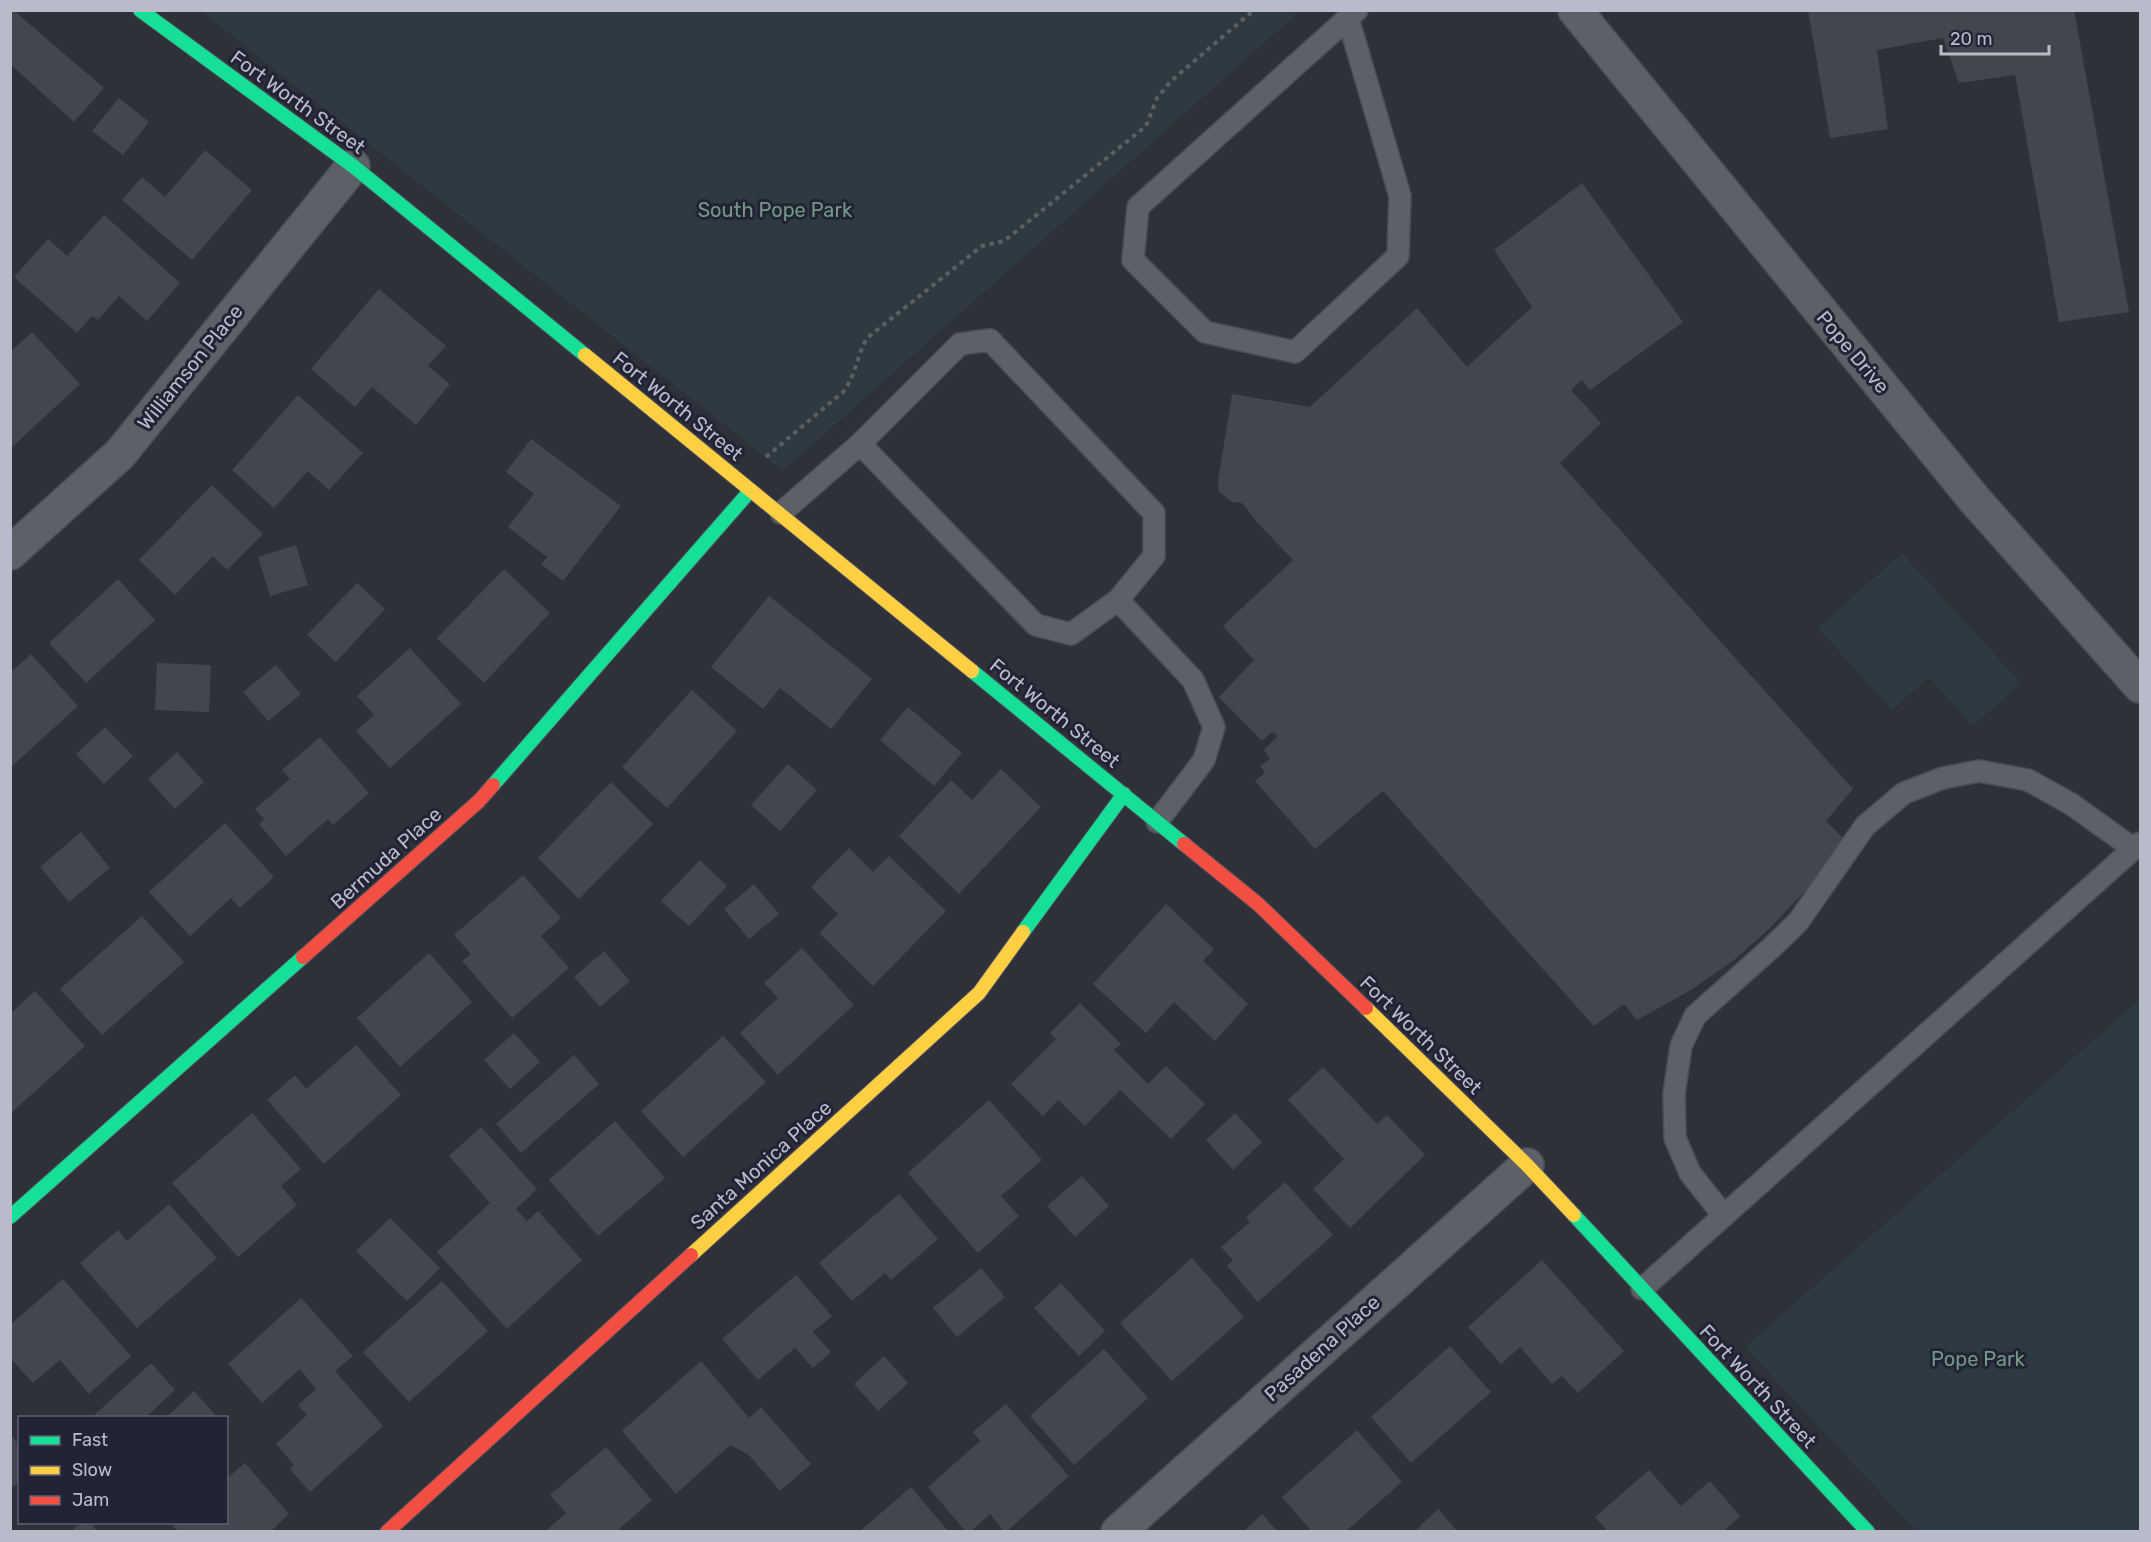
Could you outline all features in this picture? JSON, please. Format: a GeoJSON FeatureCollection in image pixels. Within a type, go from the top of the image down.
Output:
{"type":"FeatureCollection","features":[{"type":"Feature","properties":{"kind":"street","name":"Fort Worth Street"},"geometry":{"type":"LineString","coordinates":[[140,10],[353,166],[1258,904],[1527,1165],[1857,1528]]}},
{"type":"Feature","properties":{"kind":"street","name":"Pope Drive"},"geometry":{"type":"LineString","coordinates":[[1575,10],[1664,122],[1974,499],[2140,686]]}},
{"type":"Feature","properties":{"kind":"street","name":"Williamson Place"},"geometry":{"type":"LineString","coordinates":[[10,553],[120,454],[353,166]]}},
{"type":"Feature","properties":{"kind":"street","name":"Bermuda Place"},"geometry":{"type":"LineString","coordinates":[[10,1217],[479,801],[750,491]]}},
{"type":"Feature","properties":{"kind":"street","name":"Santa Monica Place"},"geometry":{"type":"LineString","coordinates":[[387,1532],[979,993],[1124,794]]}},
{"type":"Feature","properties":{"kind":"street","name":"Pasadena Place"},"geometry":{"type":"LineString","coordinates":[[1118,1532],[1527,1165]]}},
{"type":"Feature","properties":{"kind":"lane"},"geometry":{"type":"LineString","coordinates":[[1352,14],[1400,196],[1398,256],[1295,352],[1205,332],[1133,260],[1138,207],[1352,14]]}},
{"type":"Feature","properties":{"kind":"lane"},"geometry":{"type":"LineString","coordinates":[[781,513],[860,444],[960,344],[990,340],[1154,513],[1154,556],[1118,600],[1071,634],[1036,625],[860,444]]}},
{"type":"Feature","properties":{"kind":"lane"},"geometry":{"type":"LineString","coordinates":[[1118,600],[1193,680],[1214,727],[1204,760],[1157,822]]}},
{"type":"Feature","properties":{"kind":"lane"},"geometry":{"type":"LineString","coordinates":[[1642,1289],[1724,1216],[2137,846],[2028,780],[1979,771],[1943,778],[1904,793],[1865,826],[1798,922],[1695,1016],[1681,1046],[1674,1094],[1676,1138],[1690,1173],[1724,1216]]}},
{"type":"Feature","properties":{"kind":"path"},"geometry":{"type":"LineString","coordinates":[[738,480],[843,392],[851,381],[858,353],[867,338],[982,246],[1004,241],[1011,236],[1146,126],[1157,98],[1171,81],[1254,10]]}},
{"type":"Feature","properties":{"kind":"green space","name":"South Pope Park"},"geometry":{"type":"Polygon","coordinates":[[[201,11],[1300,11],[783,471],[201,11]]]}},
{"type":"Feature","properties":{"kind":"green space"},"geometry":{"type":"Polygon","coordinates":[[[1902,553],[2021,683],[1973,726],[1929,677],[1892,710],[1818,628],[1902,553]]]}},
{"type":"Feature","properties":{"kind":"green space","name":"Pope Park"},"geometry":{"type":"Polygon","coordinates":[[[2140,999],[2140,1531],[1916,1531],[1745,1347],[2140,999]]]}},
{"type":"Feature","properties":{"kind":"building"},"geometry":{"type":"Polygon","coordinates":[[[10,10],[13,10],[104,88],[74,122],[10,64],[10,10]]]}},
{"type":"Feature","properties":{"kind":"building"},"geometry":{"type":"Polygon","coordinates":[[[1808,10],[2074,10],[2129,312],[2059,322],[2015,75],[1959,83],[1943,38],[1877,50],[1888,129],[1830,138],[1808,10]]]}},
{"type":"Feature","properties":{"kind":"building"},"geometry":{"type":"Polygon","coordinates":[[[119,98],[149,122],[123,155],[92,131],[119,98]]]}},
{"type":"Feature","properties":{"kind":"building"},"geometry":{"type":"Polygon","coordinates":[[[205,150],[252,190],[192,260],[122,200],[142,177],[165,197],[205,150]]]}},
{"type":"Feature","properties":{"kind":"building"},"geometry":{"type":"Polygon","coordinates":[[[1582,183],[1683,322],[1590,390],[1582,380],[1571,390],[1601,423],[1560,463],[1853,789],[1826,821],[1843,838],[1812,884],[1769,929],[1733,961],[1691,990],[1637,1020],[1624,1004],[1594,1026],[1383,791],[1315,849],[1255,781],[1265,773],[1260,766],[1270,759],[1264,750],[1278,736],[1272,732],[1262,741],[1219,697],[1254,660],[1223,626],[1293,560],[1242,503],[1232,502],[1219,492],[1218,481],[1232,394],[1310,407],[1417,308],[1467,367],[1532,307],[1494,250],[1582,183]]]}},
{"type":"Feature","properties":{"kind":"building"},"geometry":{"type":"Polygon","coordinates":[[[104,215],[180,283],[147,321],[119,296],[98,320],[92,316],[77,333],[14,277],[48,239],[67,256],[104,215]]]}},
{"type":"Feature","properties":{"kind":"building"},"geometry":{"type":"Polygon","coordinates":[[[379,289],[446,346],[428,366],[450,384],[416,425],[372,387],[355,407],[311,369],[379,289]]]}},
{"type":"Feature","properties":{"kind":"building"},"geometry":{"type":"Polygon","coordinates":[[[32,332],[80,384],[10,449],[10,352],[32,332]]]}},
{"type":"Feature","properties":{"kind":"building"},"geometry":{"type":"Polygon","coordinates":[[[298,395],[363,453],[329,490],[308,471],[274,508],[232,470],[298,395]]]}},
{"type":"Feature","properties":{"kind":"building"},"geometry":{"type":"Polygon","coordinates":[[[531,439],[621,506],[563,581],[541,564],[547,557],[508,527],[534,494],[506,472],[531,439]]]}},
{"type":"Feature","properties":{"kind":"building"},"geometry":{"type":"Polygon","coordinates":[[[212,485],[263,534],[227,570],[213,556],[175,595],[139,560],[212,485]]]}},
{"type":"Feature","properties":{"kind":"building"},"geometry":{"type":"Polygon","coordinates":[[[296,545],[308,585],[270,596],[258,557],[296,545]]]}},
{"type":"Feature","properties":{"kind":"building"},"geometry":{"type":"Polygon","coordinates":[[[504,569],[550,613],[484,683],[437,638],[504,569]]]}},
{"type":"Feature","properties":{"kind":"building"},"geometry":{"type":"Polygon","coordinates":[[[118,579],[155,620],[86,683],[49,643],[118,579]]]}},
{"type":"Feature","properties":{"kind":"building"},"geometry":{"type":"Polygon","coordinates":[[[357,583],[385,609],[336,662],[307,635],[357,583]]]}},
{"type":"Feature","properties":{"kind":"building"},"geometry":{"type":"Polygon","coordinates":[[[769,596],[872,679],[831,729],[780,688],[763,709],[711,667],[769,596]]]}},
{"type":"Feature","properties":{"kind":"building"},"geometry":{"type":"Polygon","coordinates":[[[410,648],[461,704],[390,768],[356,731],[374,715],[357,696],[410,648]]]}},
{"type":"Feature","properties":{"kind":"building"},"geometry":{"type":"Polygon","coordinates":[[[31,654],[78,706],[10,768],[10,673],[31,654]]]}},
{"type":"Feature","properties":{"kind":"building"},"geometry":{"type":"Polygon","coordinates":[[[157,663],[211,665],[209,712],[155,710],[157,663]]]}},
{"type":"Feature","properties":{"kind":"building"},"geometry":{"type":"Polygon","coordinates":[[[276,665],[301,694],[268,721],[243,692],[276,665]]]}},
{"type":"Feature","properties":{"kind":"building"},"geometry":{"type":"Polygon","coordinates":[[[692,690],[737,731],[667,808],[622,767],[692,690]]]}},
{"type":"Feature","properties":{"kind":"building"},"geometry":{"type":"Polygon","coordinates":[[[908,707],[962,753],[934,786],[880,740],[908,707]]]}},
{"type":"Feature","properties":{"kind":"building"},"geometry":{"type":"Polygon","coordinates":[[[105,727],[133,756],[104,784],[76,754],[105,727]]]}},
{"type":"Feature","properties":{"kind":"building"},"geometry":{"type":"Polygon","coordinates":[[[320,737],[369,793],[333,825],[328,819],[286,856],[259,824],[264,819],[255,809],[290,779],[282,770],[320,737]]]}},
{"type":"Feature","properties":{"kind":"building"},"geometry":{"type":"Polygon","coordinates":[[[177,752],[204,782],[175,809],[148,779],[177,752]]]}},
{"type":"Feature","properties":{"kind":"building"},"geometry":{"type":"Polygon","coordinates":[[[788,764],[817,790],[780,831],[751,805],[788,764]]]}},
{"type":"Feature","properties":{"kind":"building"},"geometry":{"type":"Polygon","coordinates":[[[1001,769],[1041,807],[959,894],[899,836],[951,780],[972,800],[1001,769]]]}},
{"type":"Feature","properties":{"kind":"building"},"geometry":{"type":"Polygon","coordinates":[[[611,782],[653,824],[579,899],[538,858],[611,782]]]}},
{"type":"Feature","properties":{"kind":"building"},"geometry":{"type":"Polygon","coordinates":[[[225,823],[274,877],[240,908],[231,898],[190,936],[149,892],[225,823]]]}},
{"type":"Feature","properties":{"kind":"building"},"geometry":{"type":"Polygon","coordinates":[[[81,832],[110,868],[69,902],[40,867],[81,832]]]}},
{"type":"Feature","properties":{"kind":"building"},"geometry":{"type":"Polygon","coordinates":[[[849,848],[873,872],[889,856],[946,911],[873,986],[819,933],[838,914],[811,887],[849,848]]]}},
{"type":"Feature","properties":{"kind":"building"},"geometry":{"type":"Polygon","coordinates":[[[700,860],[727,886],[689,926],[661,901],[700,860]]]}},
{"type":"Feature","properties":{"kind":"building"},"geometry":{"type":"Polygon","coordinates":[[[523,875],[561,918],[541,936],[569,968],[512,1018],[462,961],[471,954],[454,935],[523,875]]]}},
{"type":"Feature","properties":{"kind":"building"},"geometry":{"type":"Polygon","coordinates":[[[754,884],[779,914],[749,939],[724,909],[754,884]]]}},
{"type":"Feature","properties":{"kind":"building"},"geometry":{"type":"Polygon","coordinates":[[[1166,904],[1214,949],[1203,961],[1248,1004],[1215,1041],[1174,1002],[1146,1033],[1093,984],[1166,904]]]}},
{"type":"Feature","properties":{"kind":"building"},"geometry":{"type":"Polygon","coordinates":[[[142,916],[184,962],[102,1035],[60,989],[142,916]]]}},
{"type":"Feature","properties":{"kind":"building"},"geometry":{"type":"Polygon","coordinates":[[[802,948],[854,1005],[778,1075],[740,1033],[778,998],[764,983],[802,948]]]}},
{"type":"Feature","properties":{"kind":"building"},"geometry":{"type":"Polygon","coordinates":[[[604,951],[630,981],[600,1007],[574,977],[604,951]]]}},
{"type":"Feature","properties":{"kind":"building"},"geometry":{"type":"Polygon","coordinates":[[[429,953],[472,1002],[400,1067],[357,1018],[429,953]]]}},
{"type":"Feature","properties":{"kind":"building"},"geometry":{"type":"Polygon","coordinates":[[[35,991],[85,1046],[10,1114],[10,1014],[35,991]]]}},
{"type":"Feature","properties":{"kind":"building"},"geometry":{"type":"Polygon","coordinates":[[[1080,1003],[1121,1044],[1114,1050],[1148,1084],[1166,1066],[1205,1104],[1171,1139],[1120,1090],[1085,1126],[1058,1100],[1043,1116],[1011,1084],[1056,1039],[1050,1033],[1080,1003]]]}},
{"type":"Feature","properties":{"kind":"building"},"geometry":{"type":"Polygon","coordinates":[[[514,1033],[540,1062],[510,1089],[484,1060],[514,1033]]]}},
{"type":"Feature","properties":{"kind":"building"},"geometry":{"type":"Polygon","coordinates":[[[723,1036],[766,1082],[683,1157],[641,1111],[723,1036]]]}},
{"type":"Feature","properties":{"kind":"building"},"geometry":{"type":"Polygon","coordinates":[[[356,1045],[401,1095],[324,1164],[267,1100],[295,1075],[306,1089],[356,1045]]]}},
{"type":"Feature","properties":{"kind":"building"},"geometry":{"type":"Polygon","coordinates":[[[574,1055],[599,1084],[521,1153],[496,1124],[574,1055]]]}},
{"type":"Feature","properties":{"kind":"building"},"geometry":{"type":"Polygon","coordinates":[[[1323,1067],[1377,1124],[1387,1115],[1425,1155],[1350,1228],[1313,1189],[1344,1159],[1288,1100],[1323,1067]]]}},
{"type":"Feature","properties":{"kind":"building"},"geometry":{"type":"Polygon","coordinates":[[[989,1100],[1042,1160],[1001,1196],[1019,1216],[978,1253],[908,1173],[989,1100]]]}},
{"type":"Feature","properties":{"kind":"building"},"geometry":{"type":"Polygon","coordinates":[[[252,1113],[301,1169],[281,1186],[297,1205],[238,1257],[172,1183],[252,1113]]]}},
{"type":"Feature","properties":{"kind":"building"},"geometry":{"type":"Polygon","coordinates":[[[1235,1113],[1262,1142],[1233,1170],[1206,1140],[1235,1113]]]}},
{"type":"Feature","properties":{"kind":"building"},"geometry":{"type":"Polygon","coordinates":[[[615,1121],[665,1178],[598,1236],[549,1180],[615,1121]]]}},
{"type":"Feature","properties":{"kind":"building"},"geometry":{"type":"Polygon","coordinates":[[[481,1127],[537,1189],[516,1209],[527,1221],[538,1211],[582,1260],[507,1329],[437,1252],[490,1203],[449,1156],[481,1127]]]}},
{"type":"Feature","properties":{"kind":"building"},"geometry":{"type":"Polygon","coordinates":[[[1082,1176],[1109,1206],[1075,1237],[1047,1206],[1082,1176]]]}},
{"type":"Feature","properties":{"kind":"building"},"geometry":{"type":"Polygon","coordinates":[[[1285,1182],[1333,1235],[1258,1302],[1227,1266],[1233,1260],[1221,1247],[1250,1222],[1246,1217],[1285,1182]]]}},
{"type":"Feature","properties":{"kind":"building"},"geometry":{"type":"Polygon","coordinates":[[[899,1194],[938,1239],[891,1280],[885,1273],[852,1301],[819,1263],[899,1194]]]}},
{"type":"Feature","properties":{"kind":"building"},"geometry":{"type":"Polygon","coordinates":[[[169,1204],[217,1258],[137,1328],[80,1263],[118,1230],[127,1241],[169,1204]]]}},
{"type":"Feature","properties":{"kind":"building"},"geometry":{"type":"Polygon","coordinates":[[[390,1218],[440,1268],[407,1301],[356,1251],[390,1218]]]}},
{"type":"Feature","properties":{"kind":"building"},"geometry":{"type":"Polygon","coordinates":[[[1192,1258],[1244,1317],[1172,1381],[1120,1323],[1192,1258]]]}},
{"type":"Feature","properties":{"kind":"building"},"geometry":{"type":"Polygon","coordinates":[[[1542,1260],[1624,1351],[1578,1393],[1562,1376],[1552,1384],[1520,1347],[1501,1364],[1468,1327],[1542,1260]]]}},
{"type":"Feature","properties":{"kind":"building"},"geometry":{"type":"Polygon","coordinates":[[[981,1268],[1005,1297],[957,1337],[933,1308],[981,1268]]]}},
{"type":"Feature","properties":{"kind":"building"},"geometry":{"type":"Polygon","coordinates":[[[796,1275],[832,1316],[813,1332],[831,1352],[813,1368],[795,1348],[758,1380],[722,1339],[796,1275]]]}},
{"type":"Feature","properties":{"kind":"building"},"geometry":{"type":"Polygon","coordinates":[[[63,1279],[131,1356],[89,1394],[60,1360],[33,1383],[10,1358],[10,1325],[63,1279]]]}},
{"type":"Feature","properties":{"kind":"building"},"geometry":{"type":"Polygon","coordinates":[[[442,1281],[488,1331],[409,1402],[363,1352],[442,1281]]]}},
{"type":"Feature","properties":{"kind":"building"},"geometry":{"type":"Polygon","coordinates":[[[1061,1283],[1105,1331],[1079,1356],[1034,1308],[1061,1283]]]}},
{"type":"Feature","properties":{"kind":"building"},"geometry":{"type":"Polygon","coordinates":[[[301,1298],[353,1356],[335,1371],[383,1426],[310,1492],[290,1469],[294,1465],[276,1444],[307,1415],[298,1405],[316,1389],[300,1369],[262,1403],[228,1364],[301,1298]]]}},
{"type":"Feature","properties":{"kind":"building"},"geometry":{"type":"Polygon","coordinates":[[[1450,1346],[1491,1392],[1411,1463],[1371,1417],[1450,1346]]]}},
{"type":"Feature","properties":{"kind":"building"},"geometry":{"type":"Polygon","coordinates":[[[1104,1349],[1148,1398],[1074,1465],[1030,1416],[1104,1349]]]}},
{"type":"Feature","properties":{"kind":"building"},"geometry":{"type":"Polygon","coordinates":[[[884,1356],[908,1383],[878,1411],[854,1384],[884,1356]]]}},
{"type":"Feature","properties":{"kind":"building"},"geometry":{"type":"Polygon","coordinates":[[[701,1361],[749,1418],[761,1407],[811,1464],[780,1491],[749,1455],[730,1445],[676,1494],[622,1431],[701,1361]]]}},
{"type":"Feature","properties":{"kind":"building"},"geometry":{"type":"Polygon","coordinates":[[[151,1363],[175,1390],[147,1416],[93,1416],[151,1363]]]}},
{"type":"Feature","properties":{"kind":"building"},"geometry":{"type":"Polygon","coordinates":[[[194,1391],[216,1416],[168,1416],[194,1391]]]}},
{"type":"Feature","properties":{"kind":"building"},"geometry":{"type":"Polygon","coordinates":[[[1006,1404],[1069,1476],[1006,1532],[990,1514],[970,1532],[966,1532],[928,1487],[980,1441],[973,1432],[1006,1404]]]}},
{"type":"Feature","properties":{"kind":"building"},"geometry":{"type":"Polygon","coordinates":[[[1357,1430],[1402,1482],[1345,1532],[1312,1532],[1282,1497],[1357,1430]]]}},
{"type":"Feature","properties":{"kind":"building"},"geometry":{"type":"Polygon","coordinates":[[[10,1435],[18,1443],[18,1483],[10,1489],[10,1435]]]}},
{"type":"Feature","properties":{"kind":"building"},"geometry":{"type":"Polygon","coordinates":[[[606,1447],[652,1500],[616,1532],[550,1532],[548,1529],[566,1513],[550,1495],[606,1447]]]}},
{"type":"Feature","properties":{"kind":"building"},"geometry":{"type":"Polygon","coordinates":[[[245,1463],[289,1514],[270,1532],[178,1532],[173,1526],[175,1524],[228,1524],[228,1477],[245,1463]]]}},
{"type":"Feature","properties":{"kind":"building"},"geometry":{"type":"Polygon","coordinates":[[[1649,1470],[1681,1506],[1710,1481],[1740,1516],[1723,1532],[1608,1532],[1595,1517],[1649,1470]]]}},
{"type":"Feature","properties":{"kind":"building"},"geometry":{"type":"Polygon","coordinates":[[[911,1487],[949,1532],[859,1532],[911,1487]]]}},
{"type":"Feature","properties":{"kind":"building"},"geometry":{"type":"Polygon","coordinates":[[[1438,1509],[1458,1532],[1414,1532],[1438,1509]]]}},
{"type":"Feature","properties":{"kind":"building"},"geometry":{"type":"Polygon","coordinates":[[[1262,1514],[1278,1532],[1243,1532],[1262,1514]]]}},
{"type":"Feature","properties":{"kind":"building"},"geometry":{"type":"Polygon","coordinates":[[[79,1524],[92,1524],[98,1532],[71,1532],[79,1524]]]}},
{"type":"Feature","properties":{"kind":"traffic: fast"},"geometry":{"type":"LineString","coordinates":[[140,10],[353,166],[585,355]]}},
{"type":"Feature","properties":{"kind":"traffic: fast"},"geometry":{"type":"LineString","coordinates":[[493,785],[750,491]]}},
{"type":"Feature","properties":{"kind":"traffic: fast"},"geometry":{"type":"LineString","coordinates":[[972,671],[1184,844]]}},
{"type":"Feature","properties":{"kind":"traffic: fast"},"geometry":{"type":"LineString","coordinates":[[1023,932],[1124,794]]}},
{"type":"Feature","properties":{"kind":"traffic: fast"},"geometry":{"type":"LineString","coordinates":[[10,1217],[303,957]]}},
{"type":"Feature","properties":{"kind":"traffic: fast"},"geometry":{"type":"LineString","coordinates":[[1574,1215],[1868,1532]]}},
{"type":"Feature","properties":{"kind":"traffic: slow"},"geometry":{"type":"LineString","coordinates":[[585,355],[972,671]]}},
{"type":"Feature","properties":{"kind":"traffic: slow"},"geometry":{"type":"LineString","coordinates":[[691,1255],[979,993],[1023,932]]}},
{"type":"Feature","properties":{"kind":"traffic: slow"},"geometry":{"type":"LineString","coordinates":[[1366,1008],[1527,1165],[1574,1215]]}},
{"type":"Feature","properties":{"kind":"traffic: jam"},"geometry":{"type":"LineString","coordinates":[[303,957],[479,801],[493,785]]}},
{"type":"Feature","properties":{"kind":"traffic: jam"},"geometry":{"type":"LineString","coordinates":[[1184,844],[1258,904],[1366,1008]]}},
{"type":"Feature","properties":{"kind":"traffic: jam"},"geometry":{"type":"LineString","coordinates":[[387,1532],[691,1255]]}}]}
